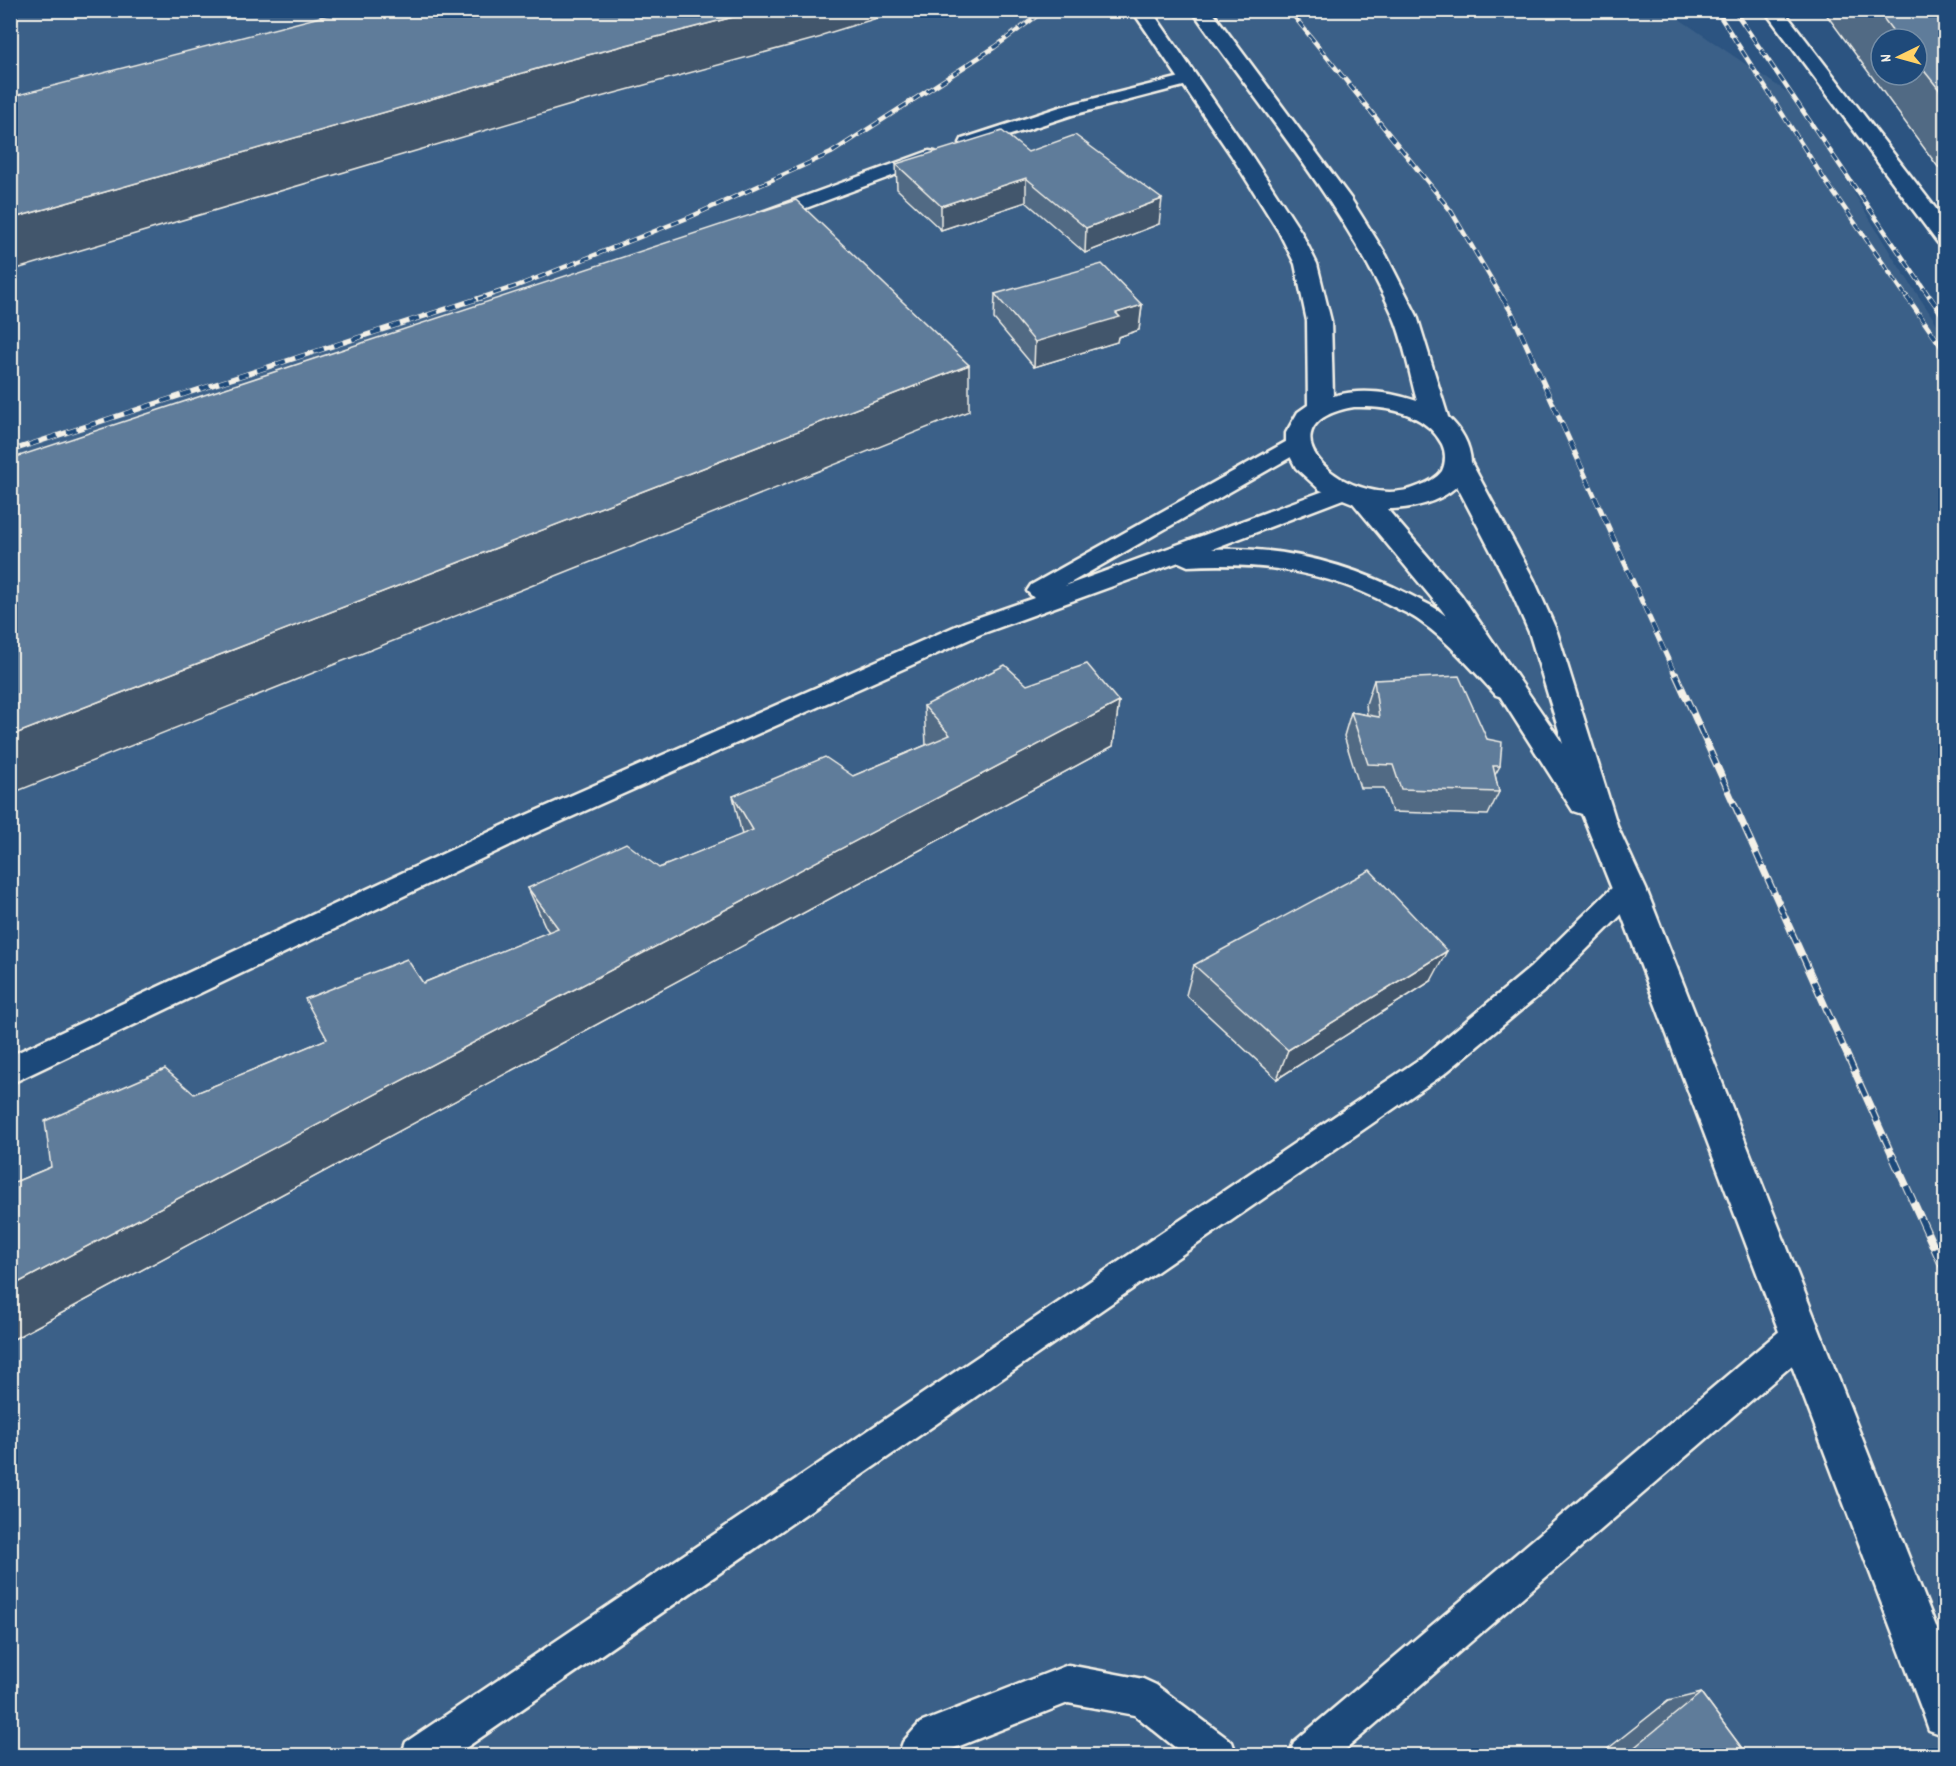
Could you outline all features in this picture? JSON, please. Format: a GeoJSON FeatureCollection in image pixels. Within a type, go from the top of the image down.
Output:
{"type":"FeatureCollection","features":[{"type":"Feature","properties":{"kind":"street"},"geometry":{"type":"LineString","coordinates":[[1141,10],[1290,232],[1306,264],[1318,321],[1321,408]]}},
{"type":"Feature","properties":{"kind":"street"},"geometry":{"type":"LineString","coordinates":[[1202,10],[1342,204],[1375,255],[1405,316],[1437,421]]}},
{"type":"Feature","properties":{"kind":"street"},"geometry":{"type":"LineString","coordinates":[[1773,10],[1946,238]]}},
{"type":"Feature","properties":{"kind":"street"},"geometry":{"type":"LineString","coordinates":[[1458,462],[1453,475],[1442,486],[1426,495],[1395,500],[1352,494],[1326,482],[1309,467],[1301,456],[1298,444],[1303,424],[1321,408],[1345,400],[1383,400],[1412,408],[1437,421],[1454,441],[1458,462],[1520,580],[1542,632],[1568,709],[1602,828],[1629,889],[1946,1713]]}},
{"type":"Feature","properties":{"kind":"street"},"geometry":{"type":"LineString","coordinates":[[1352,494],[1451,602],[1485,648],[1602,828]]}},
{"type":"Feature","properties":{"kind":"lane"},"geometry":{"type":"LineString","coordinates":[[752,221],[948,150],[1066,111],[1189,80]]}},
{"type":"Feature","properties":{"kind":"lane"},"geometry":{"type":"LineString","coordinates":[[973,628],[1298,444]]}},
{"type":"Feature","properties":{"kind":"lane"},"geometry":{"type":"LineString","coordinates":[[10,1071],[522,828],[973,628],[1352,494]]}},
{"type":"Feature","properties":{"kind":"lane"},"geometry":{"type":"LineString","coordinates":[[1132,571],[1179,559],[1221,555],[1275,558],[1332,570],[1364,581],[1431,617],[1521,705]]}},
{"type":"Feature","properties":{"kind":"lane"},"geometry":{"type":"LineString","coordinates":[[420,1755],[1434,1065],[1540,978],[1629,889]]}},
{"type":"Feature","properties":{"kind":"lane"},"geometry":{"type":"LineString","coordinates":[[1308,1755],[1800,1336]]}},
{"type":"Feature","properties":{"kind":"lane"},"geometry":{"type":"LineString","coordinates":[[917,1755],[934,1737],[1068,1684],[1143,1698],[1218,1755]]}},
{"type":"Feature","properties":{"kind":"shaded area"},"geometry":{"type":"Polygon","coordinates":[[[1666,10],[1797,99],[1894,259],[1945,336],[1945,1755],[11,1756],[11,11],[1666,10]]]}},
{"type":"Feature","properties":{"kind":"building"},"geometry":{"type":"Polygon","coordinates":[[[347,10],[760,10],[561,62],[10,219],[10,97],[347,10]]]}},
{"type":"Feature","properties":{"kind":"building"},"geometry":{"type":"Polygon","coordinates":[[[1877,10],[1946,10],[1946,98],[1929,77],[1929,27],[1890,27],[1877,10]]]}},
{"type":"Feature","properties":{"kind":"building"},"geometry":{"type":"Polygon","coordinates":[[[1002,131],[1028,152],[1075,135],[1162,199],[1086,228],[1026,178],[941,206],[896,164],[1002,131]]]}},
{"type":"Feature","properties":{"kind":"building"},"geometry":{"type":"Polygon","coordinates":[[[796,200],[969,365],[10,736],[10,459],[796,200]]]}},
{"type":"Feature","properties":{"kind":"building"},"geometry":{"type":"Polygon","coordinates":[[[1102,264],[1142,305],[1116,313],[1120,317],[1035,342],[995,294],[1102,264]]]}},
{"type":"Feature","properties":{"kind":"building"},"geometry":{"type":"Polygon","coordinates":[[[1087,664],[1119,702],[10,1287],[10,1184],[51,1167],[45,1121],[165,1069],[194,1094],[327,1039],[305,999],[407,959],[423,983],[558,928],[528,888],[626,843],[659,868],[753,830],[733,796],[825,757],[853,776],[950,735],[924,706],[1005,665],[1027,685],[1087,664]]]}},
{"type":"Feature","properties":{"kind":"building"},"geometry":{"type":"Polygon","coordinates":[[[1459,676],[1487,739],[1502,742],[1500,766],[1493,766],[1499,792],[1401,789],[1393,765],[1368,764],[1351,712],[1379,717],[1374,680],[1459,676]]]}},
{"type":"Feature","properties":{"kind":"building"},"geometry":{"type":"Polygon","coordinates":[[[1370,870],[1447,951],[1288,1050],[1194,965],[1370,870]]]}},
{"type":"Feature","properties":{"kind":"building"},"geometry":{"type":"Polygon","coordinates":[[[1701,1693],[1747,1755],[1625,1755],[1701,1693]]]}},
{"type":"Feature","properties":{"kind":"railway"},"geometry":{"type":"LineString","coordinates":[[478,299],[517,286],[690,217],[831,153],[995,47],[1045,10]]}},
{"type":"Feature","properties":{"kind":"railway"},"geometry":{"type":"LineString","coordinates":[[1289,10],[1451,211],[1503,299]]}},
{"type":"Feature","properties":{"kind":"railway"},"geometry":{"type":"LineString","coordinates":[[1716,10],[1822,176],[1908,299]]}},
{"type":"Feature","properties":{"kind":"railway"},"geometry":{"type":"LineString","coordinates":[[1734,10],[1931,299]]}},
{"type":"Feature","properties":{"kind":"railway"},"geometry":{"type":"LineString","coordinates":[[10,451],[483,297]]}},
{"type":"Feature","properties":{"kind":"railway"},"geometry":{"type":"LineString","coordinates":[[1502,297],[1512,313],[1676,677]]}},
{"type":"Feature","properties":{"kind":"railway"},"geometry":{"type":"LineString","coordinates":[[1907,297],[1946,353]]}},
{"type":"Feature","properties":{"kind":"railway"},"geometry":{"type":"LineString","coordinates":[[1930,297],[1946,320]]}},
{"type":"Feature","properties":{"kind":"railway"},"geometry":{"type":"LineString","coordinates":[[1676,675],[1893,1157]]}},
{"type":"Feature","properties":{"kind":"railway"},"geometry":{"type":"LineString","coordinates":[[1892,1155],[1946,1274]]}}]}
